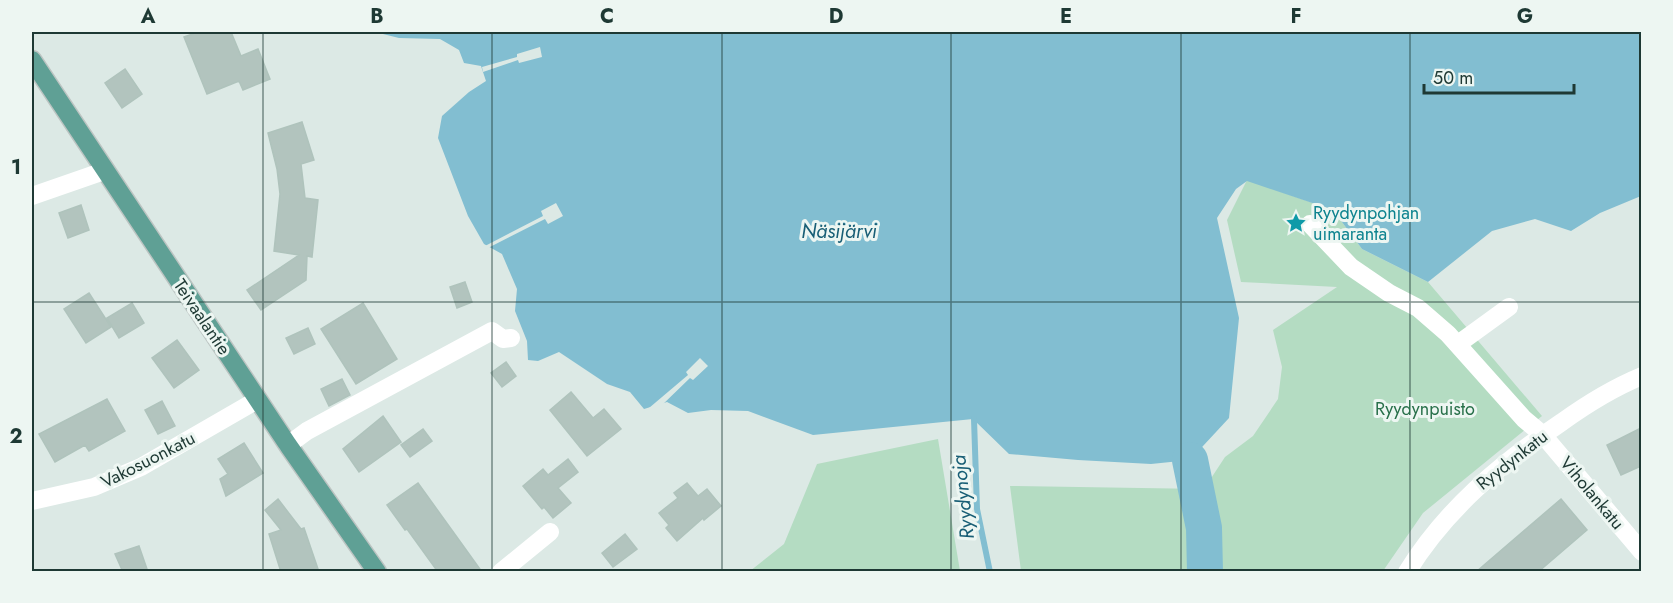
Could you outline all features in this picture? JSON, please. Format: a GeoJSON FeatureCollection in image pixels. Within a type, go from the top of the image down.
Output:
{"type":"FeatureCollection","features":[{"type":"Feature","properties":{"kind":"main road","name":"Teivaalantie"},"geometry":{"type":"LineString","coordinates":[[32,60],[257,400],[377,572]]}},
{"type":"Feature","properties":{"kind":"street"},"geometry":{"type":"LineString","coordinates":[[32,196],[104,171]]}},
{"type":"Feature","properties":{"kind":"street","name":"Viholankatu"},"geometry":{"type":"LineString","coordinates":[[1310,224],[1352,267],[1418,308],[1458,344],[1524,419],[1543,435],[1641,552]]}},
{"type":"Feature","properties":{"kind":"street"},"geometry":{"type":"LineString","coordinates":[[1458,344],[1509,307]]}},
{"type":"Feature","properties":{"kind":"street"},"geometry":{"type":"LineString","coordinates":[[288,445],[307,431],[492,330],[503,339],[511,338]]}},
{"type":"Feature","properties":{"kind":"street","name":"Ryydynkatu"},"geometry":{"type":"LineString","coordinates":[[1407,572],[1444,520],[1476,487],[1543,435],[1619,386],[1641,376]]}},
{"type":"Feature","properties":{"kind":"street","name":"Vakosuonkatu"},"geometry":{"type":"LineString","coordinates":[[32,501],[94,487],[141,467],[257,400]]}},
{"type":"Feature","properties":{"kind":"street"},"geometry":{"type":"LineString","coordinates":[[501,572],[550,532]]}},
{"type":"Feature","properties":{"kind":"green space","name":"Ryydynpuisto"},"geometry":{"type":"Polygon","coordinates":[[[1247,180],[1333,210],[1362,249],[1428,282],[1542,416],[1423,513],[1383,571],[1021,571],[1010,486],[1204,489],[1225,457],[1253,436],[1278,399],[1282,367],[1273,330],[1337,287],[1241,282],[1227,220],[1247,180]]]}},
{"type":"Feature","properties":{"kind":"green space"},"geometry":{"type":"Polygon","coordinates":[[[938,439],[960,571],[750,571],[784,544],[817,464],[938,439]]]}},
{"type":"Feature","properties":{"kind":"water","name":"Näsijärvi"},"geometry":{"type":"Polygon","coordinates":[[[378,32],[1641,32],[1641,196],[1600,213],[1571,231],[1535,219],[1492,231],[1428,282],[1362,249],[1333,210],[1247,181],[1236,189],[1217,218],[1239,318],[1229,418],[1190,460],[1151,464],[1009,454],[973,419],[813,435],[748,411],[711,410],[688,413],[667,402],[644,409],[630,392],[607,384],[559,352],[538,361],[528,360],[527,341],[515,311],[517,289],[502,254],[484,244],[468,216],[438,138],[442,116],[469,92],[486,81],[481,66],[464,63],[459,50],[440,39],[399,38],[378,32]]]}},
{"type":"Feature","properties":{"kind":"pier"},"geometry":{"type":"Polygon","coordinates":[[[540,47],[542,57],[519,63],[518,60],[483,72],[482,67],[517,57],[517,54],[540,47]]]}},
{"type":"Feature","properties":{"kind":"pier"},"geometry":{"type":"Polygon","coordinates":[[[556,203],[563,216],[548,224],[545,219],[486,249],[485,246],[543,216],[541,211],[556,203]]]}},
{"type":"Feature","properties":{"kind":"pier"},"geometry":{"type":"Polygon","coordinates":[[[700,358],[708,366],[693,380],[690,378],[659,408],[651,410],[649,408],[688,375],[686,372],[700,358]]]}},
{"type":"Feature","properties":{"kind":"building"},"geometry":{"type":"Polygon","coordinates":[[[198,32],[231,32],[241,56],[258,49],[270,79],[243,90],[239,81],[207,94],[184,37],[198,32]]]}},
{"type":"Feature","properties":{"kind":"building"},"geometry":{"type":"Polygon","coordinates":[[[125,69],[142,94],[122,108],[105,83],[125,69]]]}},
{"type":"Feature","properties":{"kind":"building"},"geometry":{"type":"Polygon","coordinates":[[[302,122],[314,160],[301,164],[305,198],[318,200],[312,257],[307,256],[306,280],[261,310],[247,290],[299,255],[274,251],[280,194],[277,169],[268,133],[302,122]]]}},
{"type":"Feature","properties":{"kind":"building"},"geometry":{"type":"Polygon","coordinates":[[[81,205],[89,230],[68,238],[59,213],[81,205]]]}},
{"type":"Feature","properties":{"kind":"building"},"geometry":{"type":"Polygon","coordinates":[[[465,282],[472,302],[457,308],[450,287],[465,282]]]}},
{"type":"Feature","properties":{"kind":"building"},"geometry":{"type":"Polygon","coordinates":[[[89,293],[111,327],[86,343],[64,309],[89,293]]]}},
{"type":"Feature","properties":{"kind":"building"},"geometry":{"type":"Polygon","coordinates":[[[132,303],[144,323],[119,338],[107,318],[132,303]]]}},
{"type":"Feature","properties":{"kind":"building"},"geometry":{"type":"Polygon","coordinates":[[[363,303],[397,359],[356,384],[321,329],[363,303]]]}},
{"type":"Feature","properties":{"kind":"building"},"geometry":{"type":"Polygon","coordinates":[[[308,328],[315,344],[294,354],[286,338],[308,328]]]}},
{"type":"Feature","properties":{"kind":"building"},"geometry":{"type":"Polygon","coordinates":[[[177,340],[199,370],[174,388],[152,358],[177,340]]]}},
{"type":"Feature","properties":{"kind":"building"},"geometry":{"type":"Polygon","coordinates":[[[506,362],[516,376],[502,387],[491,373],[506,362]]]}},
{"type":"Feature","properties":{"kind":"building"},"geometry":{"type":"Polygon","coordinates":[[[342,379],[350,395],[329,406],[321,389],[342,379]]]}},
{"type":"Feature","properties":{"kind":"building"},"geometry":{"type":"Polygon","coordinates":[[[571,392],[593,418],[604,409],[621,429],[587,456],[550,410],[571,392]]]}},
{"type":"Feature","properties":{"kind":"building"},"geometry":{"type":"Polygon","coordinates":[[[107,399],[125,431],[89,451],[85,445],[55,462],[39,434],[107,399]]]}},
{"type":"Feature","properties":{"kind":"building"},"geometry":{"type":"Polygon","coordinates":[[[162,401],[175,426],[158,434],[145,410],[162,401]]]}},
{"type":"Feature","properties":{"kind":"building"},"geometry":{"type":"Polygon","coordinates":[[[383,416],[401,442],[359,472],[343,449],[383,416]]]}},
{"type":"Feature","properties":{"kind":"building"},"geometry":{"type":"Polygon","coordinates":[[[1641,428],[1641,466],[1621,475],[1607,445],[1641,428]]]}},
{"type":"Feature","properties":{"kind":"building"},"geometry":{"type":"Polygon","coordinates":[[[423,429],[432,441],[410,457],[401,445],[423,429]]]}},
{"type":"Feature","properties":{"kind":"building"},"geometry":{"type":"Polygon","coordinates":[[[244,443],[263,473],[226,496],[220,479],[228,474],[218,459],[244,443]]]}},
{"type":"Feature","properties":{"kind":"building"},"geometry":{"type":"Polygon","coordinates":[[[568,459],[578,472],[558,488],[571,503],[553,518],[544,507],[542,509],[523,486],[543,469],[548,475],[568,459]]]}},
{"type":"Feature","properties":{"kind":"building"},"geometry":{"type":"Polygon","coordinates":[[[418,483],[482,572],[438,572],[387,505],[418,483]]]}},
{"type":"Feature","properties":{"kind":"building"},"geometry":{"type":"Polygon","coordinates":[[[687,483],[698,496],[707,489],[721,506],[704,520],[703,518],[677,541],[666,528],[669,525],[659,513],[678,498],[674,493],[687,483]]]}},
{"type":"Feature","properties":{"kind":"building"},"geometry":{"type":"Polygon","coordinates":[[[278,499],[301,529],[304,528],[319,572],[281,572],[269,534],[281,530],[265,510],[278,499]]]}},
{"type":"Feature","properties":{"kind":"building"},"geometry":{"type":"Polygon","coordinates":[[[1561,499],[1587,530],[1538,572],[1476,572],[1561,499]]]}},
{"type":"Feature","properties":{"kind":"building"},"geometry":{"type":"Polygon","coordinates":[[[625,534],[637,549],[613,567],[602,553],[625,534]]]}},
{"type":"Feature","properties":{"kind":"building"},"geometry":{"type":"Polygon","coordinates":[[[139,546],[148,572],[123,572],[115,554],[139,546]]]}},
{"type":"Feature","properties":{"kind":"waterway","name":"Ryydynoja"},"geometry":{"type":"LineString","coordinates":[[974,419],[977,509],[990,572]]}},
{"type":"Feature","properties":{"kind":"waterway"},"geometry":{"type":"LineString","coordinates":[[1190,460],[1204,528],[1205,572]]}},
{"type":"Feature","properties":{"kind":"place","name":"Ryydynpohjan uimaranta"},"geometry":{"type":"Point","coordinates":[1296,223]}}]}
